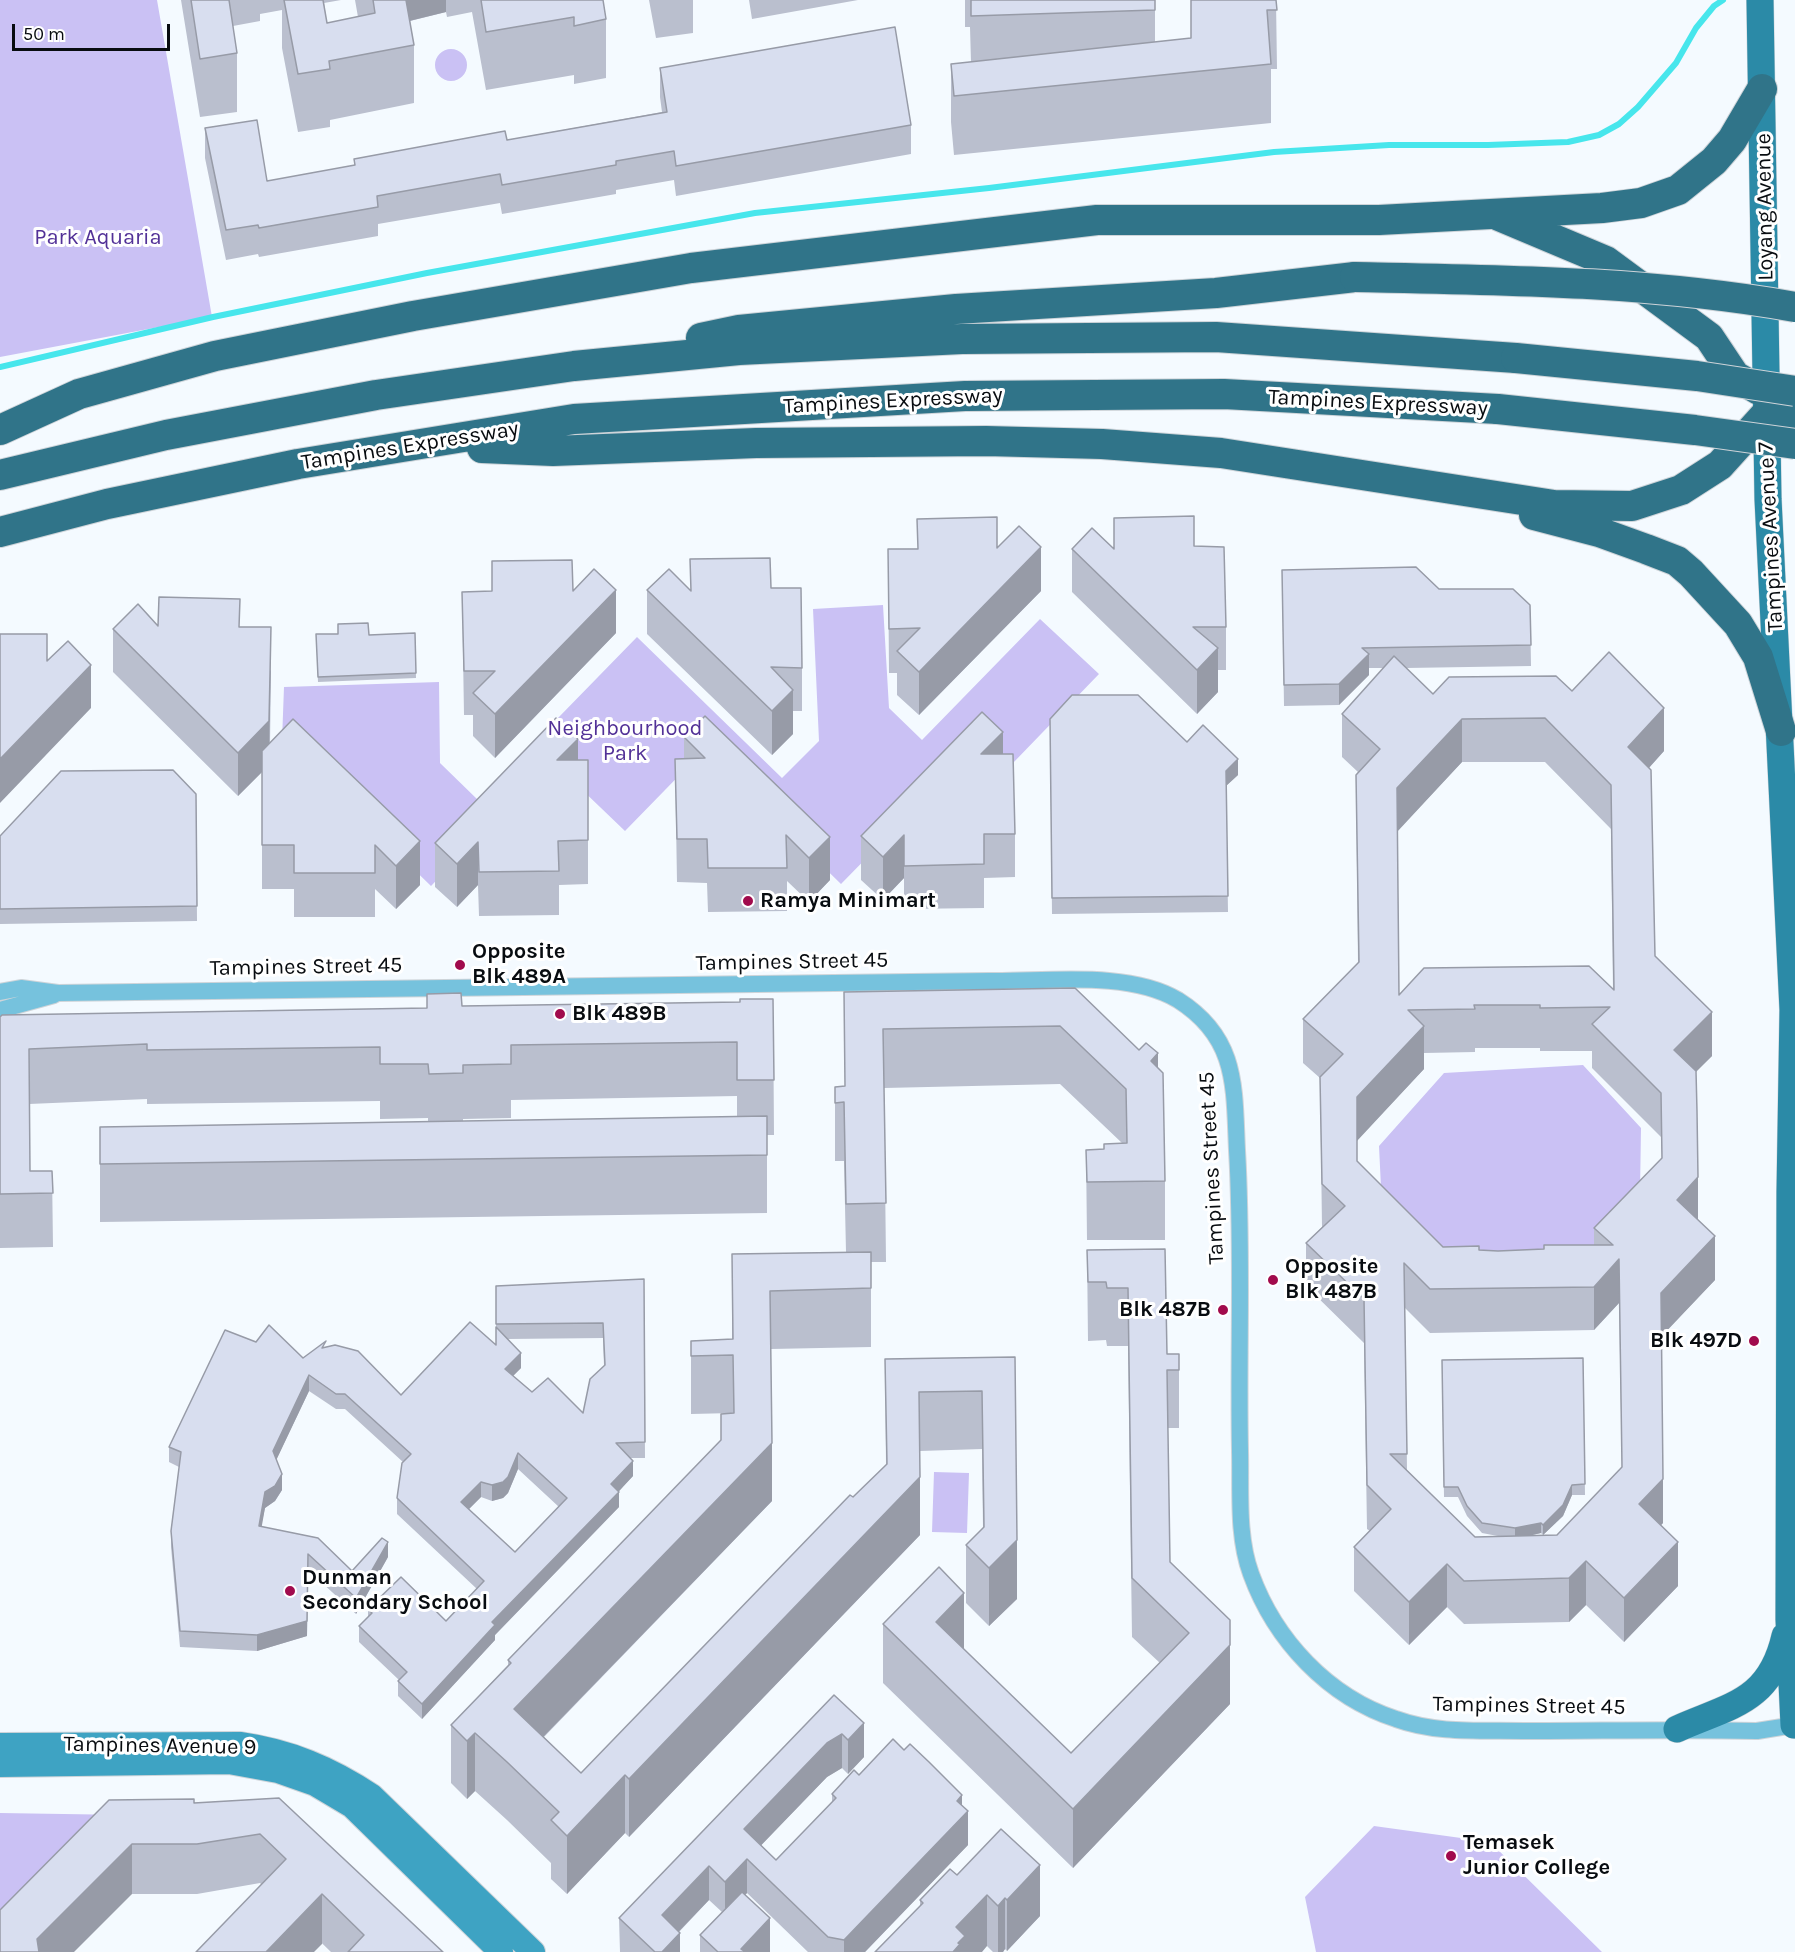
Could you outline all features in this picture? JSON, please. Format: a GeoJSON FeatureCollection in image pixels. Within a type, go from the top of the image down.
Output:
{"type":"FeatureCollection","features":[{"type":"Feature","properties":{"kind":"highway"},"geometry":{"type":"LineString","coordinates":[[0,430],[79,394],[215,356],[413,316],[691,268],[1097,220],[1379,220],[1602,208],[1641,202],[1678,190],[1714,161],[1732,140],[1762,89]]}},
{"type":"Feature","properties":{"kind":"highway"},"geometry":{"type":"LineString","coordinates":[[1491,213],[1606,261],[1709,337],[1735,376],[1766,404],[1795,417]]}},
{"type":"Feature","properties":{"kind":"highway"},"geometry":{"type":"LineString","coordinates":[[574,366],[739,330],[956,309],[1216,293],[1355,277],[1540,280],[1721,294],[1795,307]]}},
{"type":"Feature","properties":{"kind":"highway"},"geometry":{"type":"LineString","coordinates":[[0,475],[177,432],[376,395],[574,366],[739,350],[974,339],[1216,337],[1516,358],[1697,376],[1795,391]]}},
{"type":"Feature","properties":{"kind":"highway","name":"Tampines Expressway"},"geometry":{"type":"LineString","coordinates":[[0,532],[107,504],[277,468],[574,419],[965,396],[1224,394],[1498,409],[1695,430],[1795,444]]}},
{"type":"Feature","properties":{"kind":"highway"},"geometry":{"type":"LineString","coordinates":[[416,446],[553,451],[779,443],[986,441],[1102,444],[1221,453],[1419,482],[1554,505],[1632,506],[1681,490],[1720,465],[1766,404],[1795,396]]}},
{"type":"Feature","properties":{"kind":"highway"},"geometry":{"type":"LineString","coordinates":[[1419,482],[1599,532],[1677,561],[1701,581],[1738,624],[1758,657],[1781,731]]}},
{"type":"Feature","properties":{"kind":"main road","name":"Loyang Avenue"},"geometry":{"type":"LineString","coordinates":[[1760,0],[1766,404]]}},
{"type":"Feature","properties":{"kind":"main road","name":"Tampines Avenue 7"},"geometry":{"type":"LineString","coordinates":[[1766,404],[1793,1010],[1790,1192],[1789,1619],[1795,1730]]}},
{"type":"Feature","properties":{"kind":"main road"},"geometry":{"type":"LineString","coordinates":[[1677,1729],[1749,1698],[1773,1671],[1781,1655],[1789,1619]]}},
{"type":"Feature","properties":{"kind":"main road","name":"Tampines Avenue 9"},"geometry":{"type":"LineString","coordinates":[[0,1745],[240,1744],[271,1748],[308,1760],[344,1777],[372,1796],[533,1952]]}},
{"type":"Feature","properties":{"kind":"main road","name":"Tampines Avenue 9"},"geometry":{"type":"LineString","coordinates":[[0,1765],[229,1762],[278,1771],[315,1784],[352,1806],[501,1952]]}},
{"type":"Feature","properties":{"kind":"street","name":"Tampines Street 45"},"geometry":{"type":"LineString","coordinates":[[0,992],[21,988],[58,993],[989,981],[1111,981],[1161,992],[1177,1000],[1213,1031],[1227,1053],[1233,1075],[1240,1214],[1242,1527],[1250,1572],[1270,1616],[1303,1661],[1324,1679],[1365,1706],[1424,1728],[1594,1731],[1795,1730]]}},
{"type":"Feature","properties":{"kind":"street","name":"Tampines Street 45"},"geometry":{"type":"LineString","coordinates":[[0,1010],[58,993]]}},
{"type":"Feature","properties":{"kind":"green space","name":"Park Aquaria"},"geometry":{"type":"Polygon","coordinates":[[[0,0],[157,0],[212,317],[0,357],[0,0]]]}},
{"type":"Feature","properties":{"kind":"green space"},"geometry":{"type":"Polygon","coordinates":[[[451,49],[462,54],[467,65],[462,76],[451,81],[440,76],[435,65],[440,54],[451,49]]]}},
{"type":"Feature","properties":{"kind":"green space","name":"Neighbourhood Park"},"geometry":{"type":"Polygon","coordinates":[[[883,605],[889,708],[922,740],[1040,619],[1099,674],[1013,763],[985,737],[841,884],[704,750],[625,831],[552,761],[431,886],[282,741],[284,687],[439,682],[440,763],[478,800],[637,637],[782,778],[819,741],[813,609],[883,605]]]}},
{"type":"Feature","properties":{"kind":"green space"},"geometry":{"type":"Polygon","coordinates":[[[1583,1065],[1641,1128],[1640,1193],[1581,1263],[1447,1264],[1382,1208],[1379,1146],[1444,1073],[1583,1065]]]}},
{"type":"Feature","properties":{"kind":"green space"},"geometry":{"type":"Polygon","coordinates":[[[934,1472],[969,1473],[967,1533],[932,1532],[934,1472]]]}},
{"type":"Feature","properties":{"kind":"green space"},"geometry":{"type":"Polygon","coordinates":[[[0,1813],[127,1815],[0,1942],[0,1813]]]}},
{"type":"Feature","properties":{"kind":"green space"},"geometry":{"type":"Polygon","coordinates":[[[1374,1826],[1490,1842],[1602,1952],[1316,1952],[1305,1897],[1374,1826]]]}},
{"type":"Feature","properties":{"kind":"building"},"geometry":{"type":"Polygon","coordinates":[[[191,0],[229,0],[237,53],[200,59],[191,0]]]}},
{"type":"Feature","properties":{"kind":"building"},"geometry":{"type":"Polygon","coordinates":[[[284,0],[323,0],[327,23],[375,13],[373,0],[406,0],[414,45],[329,61],[330,69],[298,74],[284,0]]]}},
{"type":"Feature","properties":{"kind":"building"},"geometry":{"type":"Polygon","coordinates":[[[481,0],[603,0],[606,19],[574,26],[574,17],[486,32],[481,0]]]}},
{"type":"Feature","properties":{"kind":"building"},"geometry":{"type":"Polygon","coordinates":[[[971,0],[1155,0],[1155,10],[971,16],[971,0]]]}},
{"type":"Feature","properties":{"kind":"building"},"geometry":{"type":"Polygon","coordinates":[[[1191,0],[1276,0],[1277,10],[1267,10],[1271,64],[954,96],[951,64],[1191,38],[1191,0]]]}},
{"type":"Feature","properties":{"kind":"building"},"geometry":{"type":"Polygon","coordinates":[[[895,27],[911,125],[676,166],[674,151],[616,161],[616,165],[502,185],[500,174],[377,196],[378,207],[259,228],[258,225],[226,230],[205,128],[257,120],[267,181],[355,165],[354,159],[505,131],[507,140],[667,112],[660,68],[895,27]]]}},
{"type":"Feature","properties":{"kind":"building"},"geometry":{"type":"Polygon","coordinates":[[[1194,516],[1194,546],[1224,547],[1226,627],[1193,627],[1218,648],[1197,670],[1072,549],[1092,528],[1114,549],[1114,518],[1194,516]]]}},
{"type":"Feature","properties":{"kind":"building"},"geometry":{"type":"Polygon","coordinates":[[[997,517],[997,548],[1019,526],[1041,547],[919,672],[897,651],[920,628],[889,629],[888,549],[918,549],[917,519],[997,517]]]}},
{"type":"Feature","properties":{"kind":"building"},"geometry":{"type":"Polygon","coordinates":[[[770,558],[771,588],[801,588],[802,668],[771,667],[793,690],[772,711],[647,590],[669,569],[691,591],[690,559],[770,558]]]}},
{"type":"Feature","properties":{"kind":"building"},"geometry":{"type":"Polygon","coordinates":[[[572,560],[573,591],[594,569],[616,590],[495,714],[473,693],[495,671],[464,671],[462,592],[492,591],[492,561],[572,560]]]}},
{"type":"Feature","properties":{"kind":"building"},"geometry":{"type":"Polygon","coordinates":[[[1416,567],[1439,589],[1513,589],[1530,605],[1531,645],[1362,648],[1369,654],[1339,684],[1284,685],[1282,570],[1416,567]]]}},
{"type":"Feature","properties":{"kind":"building"},"geometry":{"type":"Polygon","coordinates":[[[159,597],[240,599],[239,627],[271,627],[269,721],[238,753],[113,629],[138,604],[158,626],[159,597]]]}},
{"type":"Feature","properties":{"kind":"building"},"geometry":{"type":"Polygon","coordinates":[[[368,623],[369,635],[415,633],[416,673],[318,677],[316,634],[338,634],[338,624],[368,623]]]}},
{"type":"Feature","properties":{"kind":"building"},"geometry":{"type":"Polygon","coordinates":[[[0,634],[47,634],[47,661],[68,641],[91,665],[0,759],[0,634]]]}},
{"type":"Feature","properties":{"kind":"building"},"geometry":{"type":"Polygon","coordinates":[[[1609,652],[1664,708],[1628,747],[1651,770],[1655,956],[1712,1012],[1674,1050],[1696,1071],[1697,1111],[1698,1177],[1677,1200],[1715,1236],[1661,1293],[1663,1479],[1639,1504],[1678,1542],[1624,1598],[1586,1561],[1569,1578],[1464,1581],[1447,1564],[1409,1602],[1354,1547],[1391,1509],[1367,1485],[1364,1299],[1306,1243],[1345,1206],[1322,1184],[1320,1077],[1343,1054],[1303,1019],[1359,962],[1356,775],[1380,749],[1342,714],[1394,656],[1433,694],[1449,677],[1556,676],[1572,691],[1609,652]],[[1545,718],[1462,719],[1397,788],[1399,995],[1424,968],[1589,966],[1614,990],[1611,785],[1545,718]],[[1474,1005],[1475,1009],[1408,1010],[1424,1026],[1357,1097],[1357,1161],[1443,1247],[1479,1246],[1479,1250],[1498,1251],[1544,1249],[1544,1245],[1613,1245],[1594,1228],[1662,1158],[1661,1093],[1592,1024],[1610,1007],[1540,1008],[1540,1005],[1474,1005]],[[1619,1259],[1594,1287],[1430,1289],[1404,1263],[1407,1454],[1390,1454],[1475,1537],[1557,1535],[1622,1467],[1619,1259]]]}},
{"type":"Feature","properties":{"kind":"building"},"geometry":{"type":"Polygon","coordinates":[[[1072,695],[1138,695],[1187,742],[1203,725],[1238,759],[1226,771],[1228,896],[1052,898],[1050,719],[1072,695]]]}},
{"type":"Feature","properties":{"kind":"building"},"geometry":{"type":"Polygon","coordinates":[[[982,712],[1003,732],[981,754],[1013,754],[1015,834],[984,834],[984,864],[904,866],[904,835],[883,857],[861,836],[982,712]]]}},
{"type":"Feature","properties":{"kind":"building"},"geometry":{"type":"Polygon","coordinates":[[[705,716],[830,837],[809,858],[786,835],[787,868],[708,868],[707,839],[677,839],[675,759],[705,758],[684,737],[705,716]]]}},
{"type":"Feature","properties":{"kind":"building"},"geometry":{"type":"Polygon","coordinates":[[[556,718],[578,739],[557,760],[588,760],[588,840],[558,841],[559,871],[479,872],[478,842],[457,864],[435,843],[556,718]]]}},
{"type":"Feature","properties":{"kind":"building"},"geometry":{"type":"Polygon","coordinates":[[[293,719],[420,841],[396,866],[375,845],[375,873],[294,873],[294,845],[262,845],[262,751],[293,719]]]}},
{"type":"Feature","properties":{"kind":"building"},"geometry":{"type":"Polygon","coordinates":[[[173,770],[196,794],[197,906],[0,909],[0,836],[61,771],[173,770]]]}},
{"type":"Feature","properties":{"kind":"building"},"geometry":{"type":"Polygon","coordinates":[[[1075,988],[1139,1050],[1146,1043],[1158,1053],[1151,1061],[1163,1073],[1165,1181],[1087,1182],[1086,1150],[1104,1149],[1104,1144],[1127,1143],[1126,1089],[1060,1026],[883,1029],[886,1203],[846,1204],[844,1102],[835,1103],[835,1087],[845,1086],[844,992],[1075,988]]]}},
{"type":"Feature","properties":{"kind":"building"},"geometry":{"type":"Polygon","coordinates":[[[461,993],[462,1006],[740,1002],[740,999],[773,999],[774,1080],[737,1080],[737,1042],[511,1045],[511,1064],[463,1065],[463,1073],[429,1074],[428,1064],[380,1064],[380,1047],[147,1050],[147,1044],[29,1049],[30,1171],[52,1171],[53,1193],[0,1194],[0,1017],[2,1015],[427,1008],[427,994],[461,993]]]}},
{"type":"Feature","properties":{"kind":"building"},"geometry":{"type":"Polygon","coordinates":[[[767,1116],[767,1155],[100,1164],[100,1127],[767,1116]]]}},
{"type":"Feature","properties":{"kind":"building"},"geometry":{"type":"Polygon","coordinates":[[[1165,1249],[1167,1354],[1179,1354],[1179,1370],[1167,1370],[1170,1562],[1230,1620],[1230,1645],[1073,1809],[883,1624],[939,1567],[964,1593],[936,1622],[1071,1753],[1189,1633],[1132,1578],[1128,1288],[1107,1288],[1106,1282],[1088,1282],[1087,1250],[1165,1249]]]}},
{"type":"Feature","properties":{"kind":"building"},"geometry":{"type":"Polygon","coordinates":[[[871,1252],[871,1288],[770,1291],[772,1443],[514,1709],[581,1773],[850,1495],[853,1497],[887,1464],[885,1359],[1015,1357],[1017,1540],[989,1568],[966,1545],[984,1527],[982,1391],[919,1392],[920,1477],[629,1779],[625,1775],[567,1836],[551,1820],[559,1812],[507,1762],[475,1733],[467,1741],[451,1725],[511,1663],[508,1660],[721,1440],[721,1414],[734,1413],[733,1355],[691,1356],[691,1341],[733,1339],[732,1254],[871,1252]]]}},
{"type":"Feature","properties":{"kind":"building"},"geometry":{"type":"Polygon","coordinates":[[[644,1279],[645,1442],[616,1443],[633,1461],[611,1484],[619,1492],[492,1622],[495,1625],[422,1704],[398,1681],[407,1672],[359,1626],[372,1613],[368,1609],[401,1577],[446,1621],[484,1581],[397,1498],[402,1463],[411,1454],[345,1394],[336,1394],[309,1375],[273,1451],[282,1474],[275,1486],[265,1492],[259,1526],[318,1538],[352,1571],[382,1538],[388,1542],[356,1598],[308,1554],[307,1621],[257,1635],[180,1631],[171,1531],[181,1452],[169,1447],[225,1330],[256,1342],[269,1325],[303,1358],[326,1341],[322,1348],[335,1345],[358,1351],[401,1395],[470,1322],[496,1345],[496,1327],[521,1353],[505,1369],[532,1392],[548,1378],[583,1413],[590,1379],[605,1365],[603,1323],[496,1324],[496,1286],[644,1279]],[[518,1453],[508,1477],[503,1482],[492,1485],[481,1482],[461,1502],[515,1552],[567,1498],[518,1453]]]}},
{"type":"Feature","properties":{"kind":"building"},"geometry":{"type":"Polygon","coordinates":[[[1583,1358],[1585,1484],[1572,1485],[1563,1505],[1543,1525],[1541,1523],[1515,1528],[1482,1523],[1467,1506],[1458,1487],[1444,1487],[1442,1360],[1583,1358]]]}},
{"type":"Feature","properties":{"kind":"building"},"geometry":{"type":"Polygon","coordinates":[[[834,1695],[864,1723],[848,1740],[842,1734],[827,1743],[744,1829],[776,1860],[836,1798],[832,1794],[854,1770],[859,1775],[893,1739],[904,1750],[910,1744],[929,1762],[962,1795],[957,1801],[968,1811],[844,1940],[828,1937],[747,1859],[725,1882],[709,1866],[662,1915],[680,1933],[662,1952],[655,1952],[619,1918],[834,1695]]]}},
{"type":"Feature","properties":{"kind":"building"},"geometry":{"type":"Polygon","coordinates":[[[279,1798],[443,1952],[348,1952],[364,1935],[322,1894],[266,1952],[196,1952],[286,1859],[260,1834],[197,1844],[132,1844],[37,1939],[39,1952],[0,1952],[0,1910],[109,1800],[194,1799],[194,1803],[279,1798]]]}},
{"type":"Feature","properties":{"kind":"building"},"geometry":{"type":"Polygon","coordinates":[[[1001,1829],[1040,1865],[1007,1900],[1005,1898],[998,1906],[987,1895],[956,1927],[965,1936],[953,1952],[875,1952],[923,1903],[920,1900],[950,1869],[957,1875],[1001,1829]]]}},
{"type":"Feature","properties":{"kind":"building"},"geometry":{"type":"Polygon","coordinates":[[[742,1892],[770,1918],[741,1949],[746,1952],[718,1952],[700,1935],[742,1892]]]}},
{"type":"Feature","properties":{"kind":"waterway"},"geometry":{"type":"LineString","coordinates":[[0,367],[213,317],[427,273],[755,213],[989,188],[1274,152],[1389,145],[1568,142],[1599,135],[1619,124],[1638,107],[1676,63],[1696,28],[1714,6],[1723,0]]}},
{"type":"Feature","properties":{"kind":"place","name":"Ramya Minimart"},"geometry":{"type":"Point","coordinates":[748,901]}},
{"type":"Feature","properties":{"kind":"place","name":"Opposite Blk 489A"},"geometry":{"type":"Point","coordinates":[460,965]}},
{"type":"Feature","properties":{"kind":"place","name":"Blk 489B"},"geometry":{"type":"Point","coordinates":[560,1014]}},
{"type":"Feature","properties":{"kind":"place","name":"Opposite Blk 487B"},"geometry":{"type":"Point","coordinates":[1273,1280]}},
{"type":"Feature","properties":{"kind":"place","name":"Blk 487B"},"geometry":{"type":"Point","coordinates":[1223,1310]}},
{"type":"Feature","properties":{"kind":"place","name":"Blk 497D"},"geometry":{"type":"Point","coordinates":[1754,1341]}},
{"type":"Feature","properties":{"kind":"place","name":"Dunman Secondary School"},"geometry":{"type":"Point","coordinates":[290,1591]}},
{"type":"Feature","properties":{"kind":"place","name":"Temasek Junior College"},"geometry":{"type":"Point","coordinates":[1451,1856]}}]}
